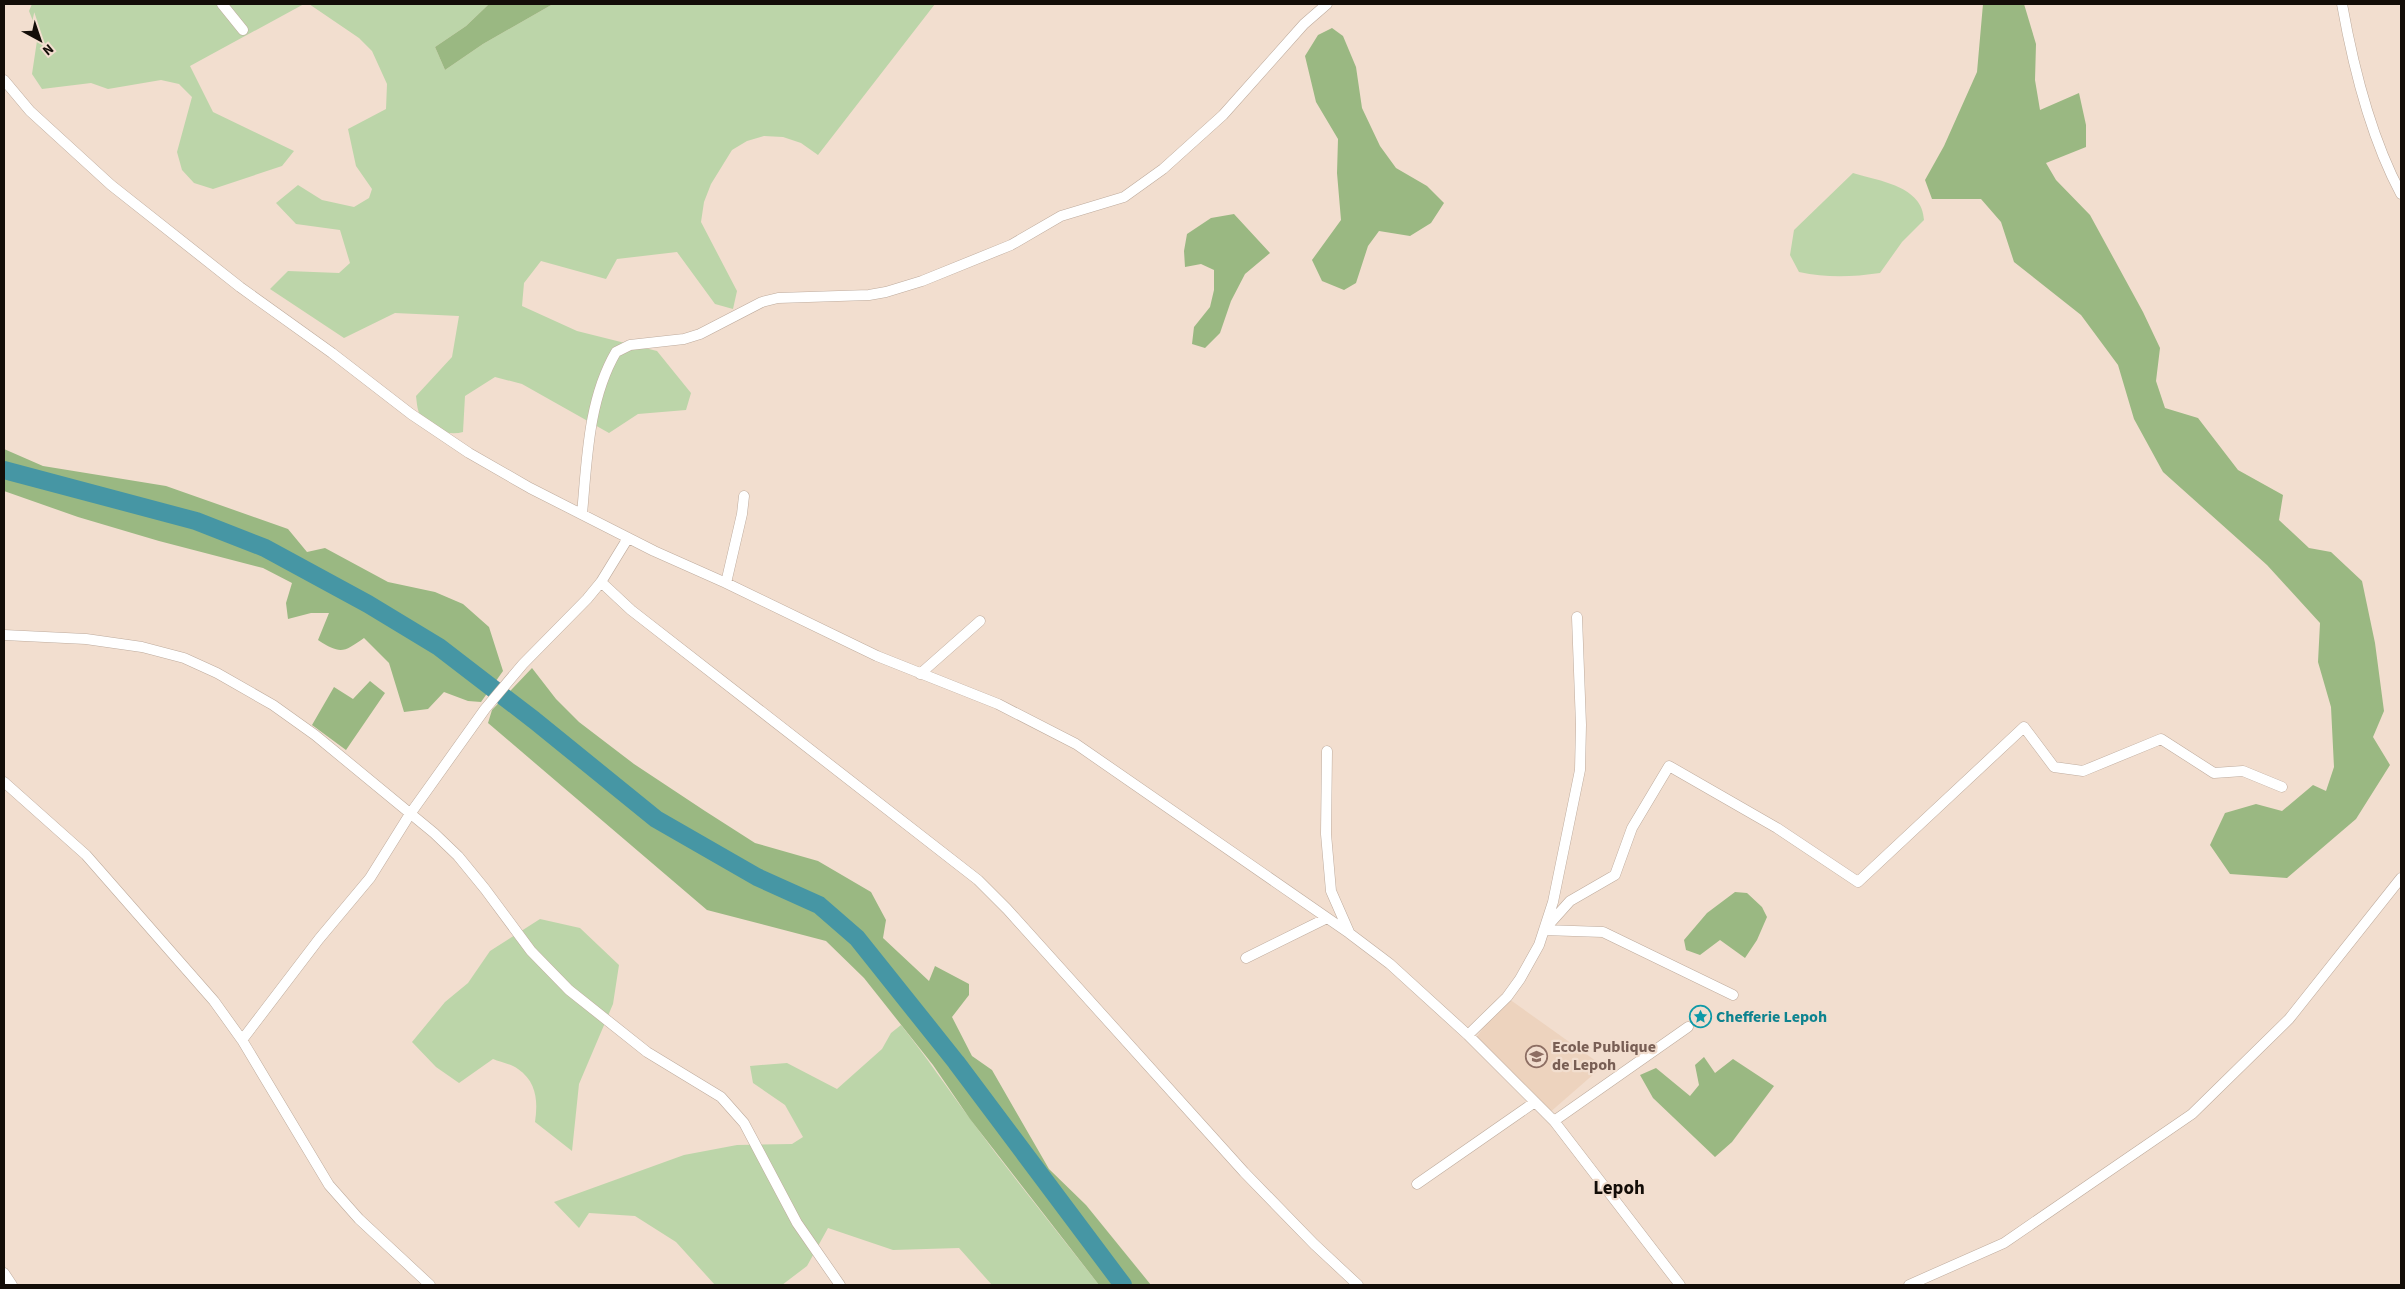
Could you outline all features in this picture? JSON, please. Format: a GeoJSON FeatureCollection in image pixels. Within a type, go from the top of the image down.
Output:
{"type":"FeatureCollection","features":[{"type":"Feature","properties":{"kind":"street"},"geometry":{"type":"LineString","coordinates":[[222,4],[243,30]]}},
{"type":"Feature","properties":{"kind":"street"},"geometry":{"type":"LineString","coordinates":[[582,514],[588,444],[599,392],[616,352],[622,348],[684,339],[700,334],[762,302],[778,298],[869,295],[886,292],[922,281],[1011,245],[1061,216],[1124,198],[1163,169],[1223,115],[1304,24],[1327,4]]}},
{"type":"Feature","properties":{"kind":"street"},"geometry":{"type":"LineString","coordinates":[[2342,4],[2362,88],[2377,138],[2401,194]]}},
{"type":"Feature","properties":{"kind":"street"},"geometry":{"type":"LineString","coordinates":[[4,80],[36,117],[111,185],[240,287],[446,438],[530,488],[628,538],[877,656],[998,704],[1076,744],[1349,933],[1390,964],[1468,1035],[1554,1121],[1680,1285]]}},
{"type":"Feature","properties":{"kind":"street"},"geometry":{"type":"LineString","coordinates":[[726,583],[742,514],[744,496]]}},
{"type":"Feature","properties":{"kind":"street"},"geometry":{"type":"LineString","coordinates":[[242,1040],[319,939],[370,878],[410,814],[485,709],[523,664],[558,630],[601,582],[628,538]]}},
{"type":"Feature","properties":{"kind":"street"},"geometry":{"type":"LineString","coordinates":[[601,582],[631,610],[978,880],[1007,909],[1244,1172],[1314,1244],[1358,1285]]}},
{"type":"Feature","properties":{"kind":"street"},"geometry":{"type":"LineString","coordinates":[[1468,1035],[1507,997],[1520,979],[1539,945],[1544,930],[1566,844],[1580,770],[1581,725],[1577,617]]}},
{"type":"Feature","properties":{"kind":"street"},"geometry":{"type":"LineString","coordinates":[[920,674],[980,621]]}},
{"type":"Feature","properties":{"kind":"street"},"geometry":{"type":"LineString","coordinates":[[4,635],[86,639],[142,647],[184,658],[217,673],[273,705],[315,735],[458,856],[485,889],[531,952],[569,990],[647,1052],[721,1096],[734,1110],[761,1152],[777,1188],[797,1223],[840,1285]]}},
{"type":"Feature","properties":{"kind":"street"},"geometry":{"type":"LineString","coordinates":[[1544,930],[1570,901],[1615,875],[1632,828],[1669,766],[1778,828],[1858,882],[2024,727],[2054,766],[2083,772],[2161,739],[2214,773],[2244,771],[2282,787]]}},
{"type":"Feature","properties":{"kind":"street"},"geometry":{"type":"LineString","coordinates":[[1327,751],[1326,834],[1330,891],[1349,933]]}},
{"type":"Feature","properties":{"kind":"street"},"geometry":{"type":"LineString","coordinates":[[4,782],[86,856],[214,1001],[242,1040],[329,1184],[359,1219],[430,1285]]}},
{"type":"Feature","properties":{"kind":"street"},"geometry":{"type":"LineString","coordinates":[[1909,1285],[2004,1243],[2192,1114],[2289,1020],[2401,878]]}},
{"type":"Feature","properties":{"kind":"street"},"geometry":{"type":"LineString","coordinates":[[1246,958],[1327,918]]}},
{"type":"Feature","properties":{"kind":"street"},"geometry":{"type":"LineString","coordinates":[[1544,930],[1603,932],[1733,996]]}},
{"type":"Feature","properties":{"kind":"street"},"geometry":{"type":"LineString","coordinates":[[1554,1121],[1688,1027]]}},
{"type":"Feature","properties":{"kind":"street"},"geometry":{"type":"LineString","coordinates":[[1417,1184],[1535,1102]]}},
{"type":"Feature","properties":{"kind":"street"},"geometry":{"type":"LineString","coordinates":[[4,1273],[12,1285]]}},
{"type":"Feature","properties":{"kind":"shaded area","name":"Ecole Publique de Lepoh"},"geometry":{"type":"Polygon","coordinates":[[[1509,999],[1603,1066],[1548,1114],[1471,1045],[1493,1014],[1509,999]]]}},
{"type":"Feature","properties":{"kind":"green space"},"geometry":{"type":"Polygon","coordinates":[[[32,4],[304,4],[190,66],[213,112],[294,151],[282,166],[213,189],[194,183],[182,170],[177,152],[192,97],[179,84],[161,80],[108,89],[91,83],[42,89],[32,74],[38,34],[29,11],[32,4]]]}},
{"type":"Feature","properties":{"kind":"green space"},"geometry":{"type":"Polygon","coordinates":[[[309,4],[489,4],[466,26],[435,47],[445,70],[483,44],[553,4],[935,4],[818,155],[801,143],[783,137],[764,136],[747,141],[732,150],[711,184],[704,202],[701,222],[737,291],[733,309],[715,304],[677,252],[617,259],[606,279],[541,261],[524,283],[522,306],[577,331],[657,351],[691,393],[686,410],[638,414],[609,433],[522,384],[495,377],[465,396],[463,432],[447,433],[431,426],[421,417],[416,396],[452,357],[459,316],[395,313],[344,338],[270,289],[288,271],[339,273],[350,263],[340,230],[296,224],[276,203],[298,185],[322,200],[354,207],[369,198],[372,189],[356,166],[348,129],[386,109],[387,84],[372,51],[359,38],[309,4]]]}},
{"type":"Feature","properties":{"kind":"green space"},"geometry":{"type":"Polygon","coordinates":[[[489,4],[553,4],[483,44],[445,70],[435,47],[466,26],[489,4]]]}},
{"type":"Feature","properties":{"kind":"green space"},"geometry":{"type":"Polygon","coordinates":[[[1983,4],[2024,4],[2036,44],[2035,80],[2040,110],[2079,93],[2086,125],[2086,147],[2046,163],[2056,180],[2090,215],[2143,312],[2160,348],[2156,381],[2165,408],[2198,418],[2238,470],[2283,495],[2279,520],[2309,548],[2331,552],[2362,581],[2375,643],[2384,711],[2373,737],[2390,765],[2356,819],[2287,878],[2230,874],[2210,845],[2225,813],[2256,804],[2282,811],[2313,785],[2326,791],[2334,767],[2331,707],[2318,662],[2320,623],[2267,565],[2163,472],[2134,419],[2118,365],[2081,315],[2014,262],[2001,222],[1981,199],[1932,199],[1925,180],[1944,146],[1977,72],[1983,4]]]}},
{"type":"Feature","properties":{"kind":"green space"},"geometry":{"type":"Polygon","coordinates":[[[1332,28],[1343,36],[1356,67],[1362,108],[1380,146],[1396,168],[1427,186],[1444,203],[1431,223],[1410,236],[1379,231],[1368,246],[1356,283],[1344,290],[1322,281],[1312,260],[1341,220],[1337,173],[1338,139],[1316,102],[1305,56],[1318,35],[1332,28]]]}},
{"type":"Feature","properties":{"kind":"green space"},"geometry":{"type":"Polygon","coordinates":[[[1853,173],[1887,182],[1908,192],[1916,199],[1922,209],[1924,220],[1902,242],[1880,273],[1840,276],[1799,272],[1790,255],[1794,230],[1853,173]]]}},
{"type":"Feature","properties":{"kind":"green space"},"geometry":{"type":"Polygon","coordinates":[[[1234,214],[1270,253],[1245,274],[1231,301],[1220,333],[1205,348],[1192,344],[1194,327],[1210,307],[1214,290],[1214,270],[1201,264],[1185,267],[1184,251],[1187,234],[1211,218],[1234,214]]]}},
{"type":"Feature","properties":{"kind":"green space"},"geometry":{"type":"Polygon","coordinates":[[[4,449],[43,466],[166,486],[288,529],[307,552],[325,548],[388,582],[435,592],[463,604],[489,627],[503,671],[481,702],[468,701],[444,692],[428,709],[404,712],[389,663],[364,638],[347,649],[337,650],[318,640],[329,613],[311,613],[288,619],[286,603],[292,583],[263,568],[159,541],[78,517],[4,491],[4,449]]]}},
{"type":"Feature","properties":{"kind":"green space"},"geometry":{"type":"Polygon","coordinates":[[[532,668],[556,699],[579,722],[634,764],[705,811],[755,843],[818,861],[871,892],[886,920],[883,938],[929,981],[935,966],[969,984],[969,995],[952,1017],[972,1056],[992,1070],[1049,1169],[1086,1205],[1151,1285],[1099,1285],[970,1119],[933,1065],[864,978],[826,941],[707,910],[488,723],[492,710],[532,668]]]}},
{"type":"Feature","properties":{"kind":"green space"},"geometry":{"type":"Polygon","coordinates":[[[370,681],[385,693],[346,750],[312,725],[334,687],[353,699],[370,681]]]}},
{"type":"Feature","properties":{"kind":"green space"},"geometry":{"type":"Polygon","coordinates":[[[1735,892],[1747,893],[1762,907],[1767,917],[1757,940],[1745,958],[1720,940],[1700,955],[1686,950],[1684,940],[1707,913],[1735,892]]]}},
{"type":"Feature","properties":{"kind":"green space"},"geometry":{"type":"Polygon","coordinates":[[[540,919],[580,928],[619,965],[613,1004],[579,1084],[572,1151],[535,1122],[536,1100],[533,1086],[524,1074],[515,1067],[493,1059],[459,1083],[436,1067],[412,1042],[445,1002],[468,983],[490,951],[540,919]]]}},
{"type":"Feature","properties":{"kind":"green space"},"geometry":{"type":"Polygon","coordinates":[[[901,1025],[1002,1162],[1099,1285],[992,1285],[959,1248],[893,1250],[828,1228],[807,1266],[782,1285],[715,1285],[676,1242],[635,1216],[589,1213],[579,1228],[554,1202],[684,1155],[737,1145],[792,1144],[803,1137],[785,1105],[753,1083],[750,1066],[787,1063],[837,1089],[882,1049],[891,1033],[901,1025]]]}},
{"type":"Feature","properties":{"kind":"green space"},"geometry":{"type":"Polygon","coordinates":[[[1704,1057],[1715,1073],[1733,1059],[1774,1086],[1732,1142],[1715,1157],[1653,1098],[1640,1075],[1656,1068],[1690,1096],[1699,1085],[1695,1065],[1704,1057]]]}},
{"type":"Feature","properties":{"kind":"waterway"},"geometry":{"type":"LineString","coordinates":[[4,470],[196,521],[265,548],[368,604],[439,647],[534,720],[656,819],[757,877],[819,905],[857,938],[956,1062],[1123,1285]]}},
{"type":"Feature","properties":{"kind":"place","name":"Chefferie Lepoh"},"geometry":{"type":"Point","coordinates":[1700,1017]}},
{"type":"Feature","properties":{"kind":"place","name":"Ecole Publique de Lepoh"},"geometry":{"type":"Point","coordinates":[1536,1056]}},
{"type":"Feature","properties":{"kind":"district","name":"Lepoh"},"geometry":{"type":"Point","coordinates":[1619,1188]}}]}
